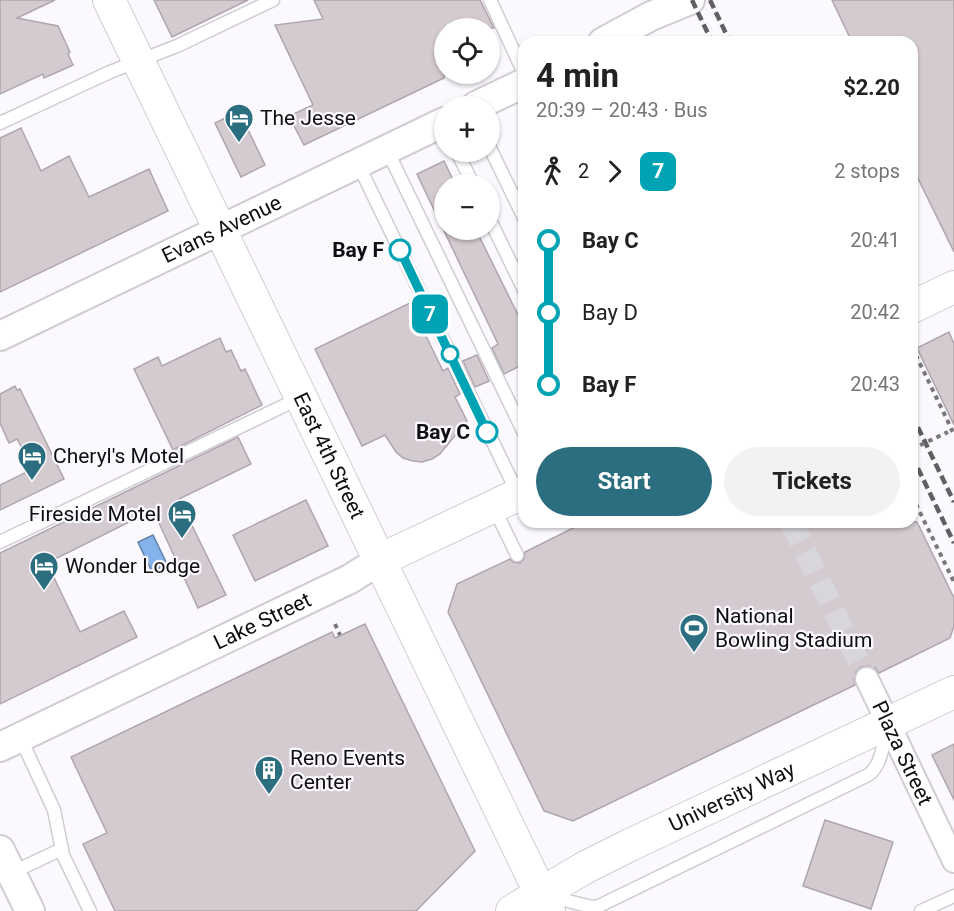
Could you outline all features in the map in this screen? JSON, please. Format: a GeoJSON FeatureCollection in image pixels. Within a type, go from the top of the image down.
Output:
{"type":"FeatureCollection","features":[{"type":"Feature","properties":{"kind":"main road","name":"East 4th Street"},"geometry":{"type":"LineString","coordinates":[[109,0],[545,902]]}},
{"type":"Feature","properties":{"kind":"main road"},"geometry":{"type":"LineString","coordinates":[[918,304],[954,287]]}},
{"type":"Feature","properties":{"kind":"main road","name":"Lake Street"},"geometry":{"type":"LineString","coordinates":[[380,560],[512,497]]}},
{"type":"Feature","properties":{"kind":"main road","name":"University Way"},"geometry":{"type":"LineString","coordinates":[[512,911],[545,902],[612,855],[954,692]]}},
{"type":"Feature","properties":{"kind":"street"},"geometry":{"type":"LineString","coordinates":[[614,36],[651,16],[685,2]]}},
{"type":"Feature","properties":{"kind":"street"},"geometry":{"type":"LineString","coordinates":[[497,96],[518,86]]}},
{"type":"Feature","properties":{"kind":"street","name":"Evans Avenue"},"geometry":{"type":"LineString","coordinates":[[0,336],[434,128]]}},
{"type":"Feature","properties":{"kind":"street","name":"Lake Street"},"geometry":{"type":"LineString","coordinates":[[10,742],[350,579],[380,560]]}},
{"type":"Feature","properties":{"kind":"street","name":"Plaza Street"},"geometry":{"type":"LineString","coordinates":[[867,679],[954,861]]}},
{"type":"Feature","properties":{"kind":"street"},"geometry":{"type":"LineString","coordinates":[[6,861],[30,911]]}},
{"type":"Feature","properties":{"kind":"lane"},"geometry":{"type":"LineString","coordinates":[[0,123],[110,72],[177,46],[273,0]]}},
{"type":"Feature","properties":{"kind":"lane"},"geometry":{"type":"LineString","coordinates":[[490,0],[518,60]]}},
{"type":"Feature","properties":{"kind":"lane"},"geometry":{"type":"LineString","coordinates":[[387,150],[518,421]]}},
{"type":"Feature","properties":{"kind":"lane"},"geometry":{"type":"LineString","coordinates":[[497,162],[518,206]]}},
{"type":"Feature","properties":{"kind":"lane"},"geometry":{"type":"LineString","coordinates":[[358,165],[512,497],[517,555]]}},
{"type":"Feature","properties":{"kind":"lane"},"geometry":{"type":"LineString","coordinates":[[500,240],[518,278]]}},
{"type":"Feature","properties":{"kind":"lane"},"geometry":{"type":"LineString","coordinates":[[0,542],[301,397]]}},
{"type":"Feature","properties":{"kind":"lane"},"geometry":{"type":"LineString","coordinates":[[10,742],[54,810],[62,849],[90,911]]}},
{"type":"Feature","properties":{"kind":"lane"},"geometry":{"type":"LineString","coordinates":[[6,861],[62,849]]}},
{"type":"Feature","properties":{"kind":"lane"},"geometry":{"type":"LineString","coordinates":[[921,911],[954,896]]}},
{"type":"Feature","properties":{"kind":"path"},"geometry":{"type":"LineString","coordinates":[[918,359],[952,430],[918,446]]}},
{"type":"Feature","properties":{"kind":"path"},"geometry":{"type":"LineString","coordinates":[[918,508],[954,582]]}},
{"type":"Feature","properties":{"kind":"path"},"geometry":{"type":"LineString","coordinates":[[335,624],[340,635]]}},
{"type":"Feature","properties":{"kind":"water"},"geometry":{"type":"Polygon","coordinates":[[[153,535],[167,564],[152,572],[138,542],[153,535]]]}},
{"type":"Feature","properties":{"kind":"building"},"geometry":{"type":"Polygon","coordinates":[[[0,0],[55,0],[17,18],[58,26],[70,52],[68,54],[73,65],[44,78],[43,74],[0,94],[0,0]]]}},
{"type":"Feature","properties":{"kind":"building"},"geometry":{"type":"Polygon","coordinates":[[[154,0],[248,0],[172,37],[154,0]]]}},
{"type":"Feature","properties":{"kind":"building"},"geometry":{"type":"Polygon","coordinates":[[[314,0],[480,0],[489,18],[434,18],[434,83],[304,145],[289,116],[313,105],[275,25],[323,19],[314,0]]]}},
{"type":"Feature","properties":{"kind":"building"},"geometry":{"type":"Polygon","coordinates":[[[832,0],[954,0],[954,252],[918,178],[918,36],[849,36],[832,0]]]}},
{"type":"Feature","properties":{"kind":"building","name":"The Jesse"},"geometry":{"type":"Polygon","coordinates":[[[239,111],[265,165],[241,177],[215,123],[239,111]]]}},
{"type":"Feature","properties":{"kind":"building"},"geometry":{"type":"Polygon","coordinates":[[[21,128],[41,171],[69,156],[89,197],[149,169],[168,211],[0,292],[0,138],[21,128]]]}},
{"type":"Feature","properties":{"kind":"building"},"geometry":{"type":"Polygon","coordinates":[[[444,162],[450,174],[434,174],[434,210],[417,174],[444,162]]]}},
{"type":"Feature","properties":{"kind":"building"},"geometry":{"type":"Polygon","coordinates":[[[448,240],[481,240],[518,315],[518,367],[504,374],[492,348],[498,344],[448,240]]]}},
{"type":"Feature","properties":{"kind":"building"},"geometry":{"type":"Polygon","coordinates":[[[410,303],[443,371],[448,368],[460,394],[455,397],[467,421],[440,454],[422,462],[403,458],[396,452],[385,435],[362,446],[315,349],[410,303]]]}},
{"type":"Feature","properties":{"kind":"building"},"geometry":{"type":"Polygon","coordinates":[[[949,332],[954,344],[954,425],[918,350],[918,348],[949,332]]]}},
{"type":"Feature","properties":{"kind":"building"},"geometry":{"type":"Polygon","coordinates":[[[220,338],[226,352],[231,350],[241,371],[245,369],[262,405],[173,450],[134,369],[158,357],[162,366],[220,338]]]}},
{"type":"Feature","properties":{"kind":"building"},"geometry":{"type":"Polygon","coordinates":[[[477,355],[489,381],[475,387],[463,361],[477,355]]]}},
{"type":"Feature","properties":{"kind":"building"},"geometry":{"type":"Polygon","coordinates":[[[15,386],[17,390],[20,389],[64,479],[0,510],[0,485],[33,469],[17,439],[9,443],[0,423],[0,394],[15,386]]]}},
{"type":"Feature","properties":{"kind":"building"},"geometry":{"type":"Polygon","coordinates":[[[238,437],[251,464],[179,499],[226,595],[198,608],[153,510],[47,563],[80,632],[124,611],[137,637],[0,704],[0,553],[238,437]]]}},
{"type":"Feature","properties":{"kind":"building"},"geometry":{"type":"Polygon","coordinates":[[[306,500],[328,546],[255,581],[233,535],[306,500]]]}},
{"type":"Feature","properties":{"kind":"building","name":"National Bowling Stadium"},"geometry":{"type":"Polygon","coordinates":[[[918,524],[954,598],[954,626],[950,638],[879,673],[875,668],[869,666],[861,667],[854,677],[855,685],[573,821],[544,811],[448,612],[457,584],[510,559],[520,563],[524,559],[525,552],[573,528],[918,528],[918,524]]]}},
{"type":"Feature","properties":{"kind":"building","name":"Reno Events Center"},"geometry":{"type":"Polygon","coordinates":[[[365,624],[475,851],[416,911],[115,911],[83,844],[107,833],[71,757],[332,632],[335,638],[365,624]]]}},
{"type":"Feature","properties":{"kind":"building"},"geometry":{"type":"Polygon","coordinates":[[[954,744],[954,800],[932,755],[954,744]]]}},
{"type":"Feature","properties":{"kind":"building"},"geometry":{"type":"Polygon","coordinates":[[[825,820],[893,842],[871,909],[803,886],[825,820]]]}},
{"type":"Feature","properties":{"kind":"tunnel"},"geometry":{"type":"LineString","coordinates":[[794,528],[867,679]]}},
{"type":"Feature","properties":{"kind":"railway"},"geometry":{"type":"LineString","coordinates":[[692,0],[709,36]]}},
{"type":"Feature","properties":{"kind":"railway"},"geometry":{"type":"LineString","coordinates":[[710,0],[727,36]]}},
{"type":"Feature","properties":{"kind":"railway"},"geometry":{"type":"LineString","coordinates":[[918,427],[954,502]]}},
{"type":"Feature","properties":{"kind":"railway"},"geometry":{"type":"LineString","coordinates":[[918,468],[954,543]]}},
{"type":"Feature","properties":{"kind":"bus line","name":"7"},"geometry":{"type":"LineString","coordinates":[[400,250],[487,432]]}},
{"type":"Feature","properties":{"kind":"place","name":"The Jesse"},"geometry":{"type":"Point","coordinates":[239,144]}},
{"type":"Feature","properties":{"kind":"place","name":"Bay F"},"geometry":{"type":"Point","coordinates":[400,250]}},
{"type":"Feature","properties":{"kind":"place","name":"Bay C"},"geometry":{"type":"Point","coordinates":[487,432]}},
{"type":"Feature","properties":{"kind":"place","name":"Cheryl's Motel"},"geometry":{"type":"Point","coordinates":[32,482]}},
{"type":"Feature","properties":{"kind":"place","name":"Fireside Motel"},"geometry":{"type":"Point","coordinates":[182,540]}},
{"type":"Feature","properties":{"kind":"place","name":"Wonder Lodge"},"geometry":{"type":"Point","coordinates":[44,592]}},
{"type":"Feature","properties":{"kind":"place","name":"National Bowling Stadium"},"geometry":{"type":"Point","coordinates":[694,654]}},
{"type":"Feature","properties":{"kind":"place","name":"Reno Events Center"},"geometry":{"type":"Point","coordinates":[269,796]}}]}
